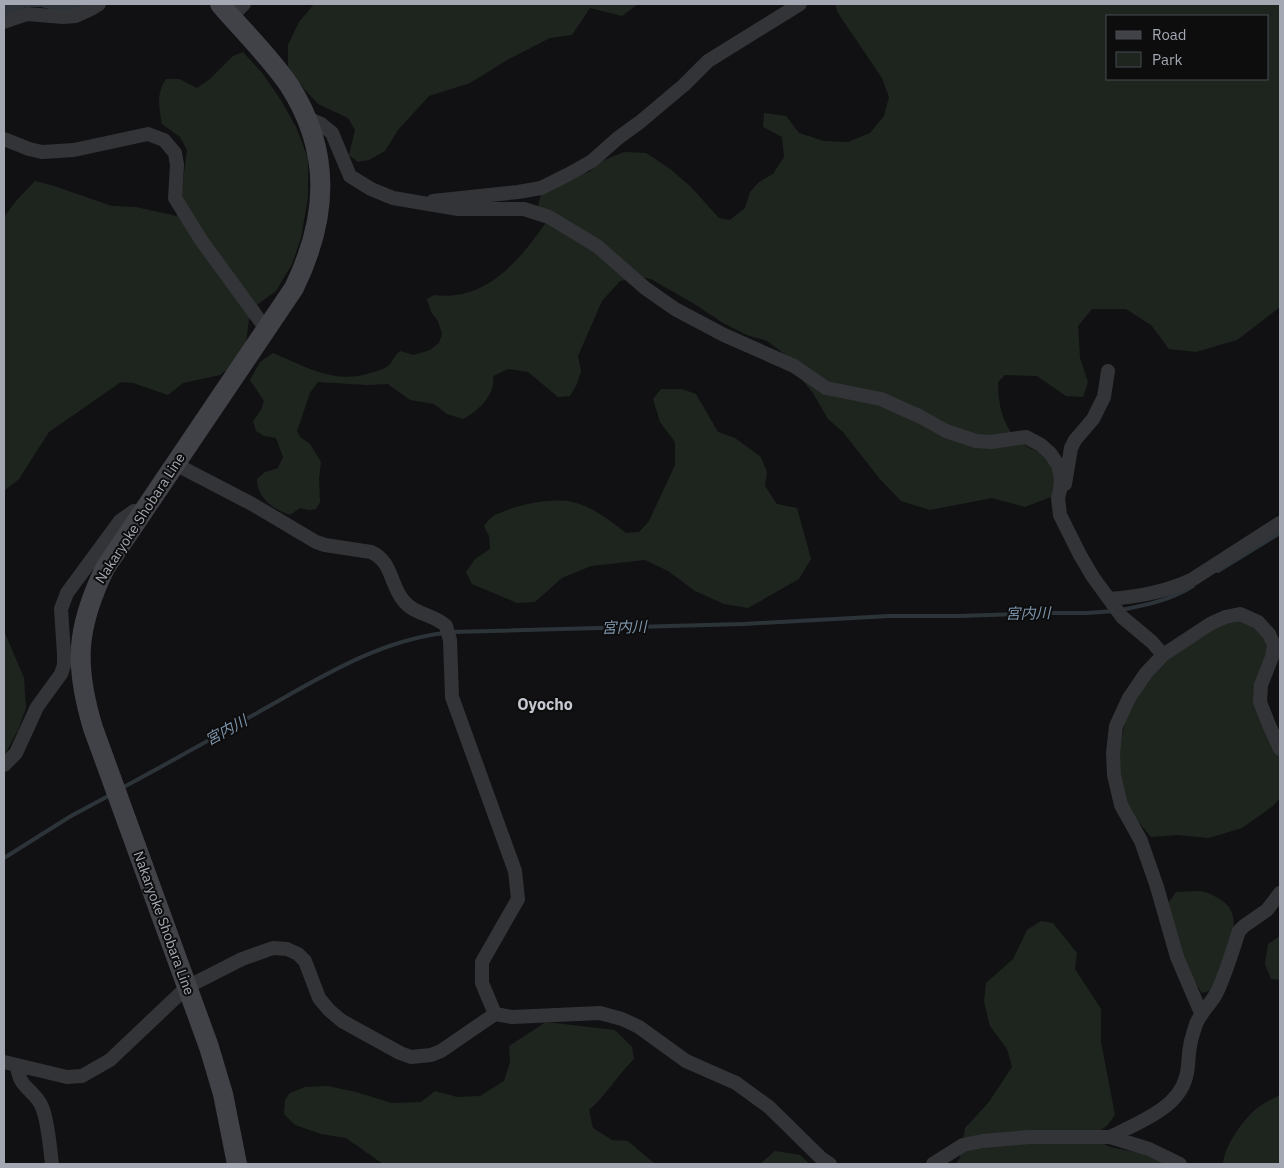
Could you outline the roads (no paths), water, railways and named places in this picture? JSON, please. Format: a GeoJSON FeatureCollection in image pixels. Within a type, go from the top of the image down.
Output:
{"type":"FeatureCollection","features":[{"type":"Feature","properties":{"kind":"main road","name":"Nakaryoke Shobara Line"},"geometry":{"type":"LineString","coordinates":[[232,8],[288,85],[307,118],[318,158],[321,183],[320,207],[314,239],[294,288],[105,568],[93,592],[85,617],[81,643],[81,674],[84,698],[93,728],[209,1047],[222,1094],[237,1164]]}},
{"type":"Feature","properties":{"kind":"street"},"geometry":{"type":"LineString","coordinates":[[4,22],[27,14],[63,17],[76,16],[99,4]]}},
{"type":"Feature","properties":{"kind":"street"},"geometry":{"type":"LineString","coordinates":[[420,202],[541,188],[569,174],[592,161],[640,122],[684,85],[708,61],[800,4]]}},
{"type":"Feature","properties":{"kind":"street"},"geometry":{"type":"LineString","coordinates":[[307,118],[321,124],[332,133],[350,176],[371,189],[386,195],[458,210],[524,209],[550,217],[597,246],[644,288],[676,309],[724,335],[794,366],[826,388],[881,399],[946,430],[976,440],[991,442],[1026,437],[1041,445],[1056,459],[1060,478],[1058,498],[1060,515],[1088,570],[1113,605],[1163,655]]}},
{"type":"Feature","properties":{"kind":"street"},"geometry":{"type":"LineString","coordinates":[[4,139],[42,152],[74,150],[148,134],[164,140],[175,153],[177,164],[175,198],[201,240],[266,329]]}},
{"type":"Feature","properties":{"kind":"street"},"geometry":{"type":"LineString","coordinates":[[1060,490],[1067,479],[1072,448],[1093,419],[1104,397],[1108,371]]}},
{"type":"Feature","properties":{"kind":"street"},"geometry":{"type":"LineString","coordinates":[[175,464],[252,504],[316,542],[371,552],[377,555],[387,564],[396,590],[407,605],[444,624],[449,634],[452,697],[515,871],[518,887],[518,899],[482,962],[482,983],[495,1014]]}},
{"type":"Feature","properties":{"kind":"street"},"geometry":{"type":"LineString","coordinates":[[4,765],[16,753],[37,708],[61,674],[64,665],[64,654],[61,609],[66,593],[120,521],[134,511],[142,513]]}},
{"type":"Feature","properties":{"kind":"street"},"geometry":{"type":"LineString","coordinates":[[1113,605],[1142,595],[1178,587],[1193,580],[1280,523]]}},
{"type":"Feature","properties":{"kind":"street"},"geometry":{"type":"LineString","coordinates":[[1201,1013],[1177,957],[1157,887],[1141,841],[1121,805],[1114,775],[1113,753],[1116,726],[1129,698],[1146,673],[1163,655],[1210,624],[1225,617],[1240,614],[1258,622],[1269,634],[1274,646],[1272,657],[1261,685],[1260,702],[1280,749]]}},
{"type":"Feature","properties":{"kind":"street"},"geometry":{"type":"LineString","coordinates":[[1110,1137],[1162,1108],[1181,1089],[1186,1078],[1190,1044],[1201,1013],[1216,995],[1239,931],[1267,910],[1280,893]]}},
{"type":"Feature","properties":{"kind":"street"},"geometry":{"type":"LineString","coordinates":[[10,1063],[67,1077],[82,1076],[110,1060],[187,987],[242,959],[273,948],[287,949],[298,954],[305,961],[319,998],[329,1010],[342,1021],[400,1053],[411,1057],[431,1055],[441,1051],[495,1014],[512,1017],[600,1013],[622,1019],[639,1028],[686,1061],[736,1083],[769,1107],[821,1158],[830,1164]]}},
{"type":"Feature","properties":{"kind":"street"},"geometry":{"type":"LineString","coordinates":[[10,1063],[21,1082],[37,1098],[42,1107],[52,1164]]}},
{"type":"Feature","properties":{"kind":"street"},"geometry":{"type":"LineString","coordinates":[[933,1164],[946,1159],[963,1145],[983,1141],[1029,1137],[1110,1137],[1149,1149],[1180,1164]]}},
{"type":"Feature","properties":{"kind":"waterway","name":"宮内川"},"geometry":{"type":"LineString","coordinates":[[1218,571],[1280,533]]}},
{"type":"Feature","properties":{"kind":"waterway","name":"宮内川"},"geometry":{"type":"LineString","coordinates":[[1121,610],[1149,604],[1185,591],[1193,586]]}},
{"type":"Feature","properties":{"kind":"waterway","name":"宮内川"},"geometry":{"type":"LineString","coordinates":[[452,632],[743,624],[889,616],[959,616],[1115,611]]}},
{"type":"Feature","properties":{"kind":"waterway","name":"宮内川"},"geometry":{"type":"LineString","coordinates":[[122,788],[334,670],[399,643],[445,633]]}},
{"type":"Feature","properties":{"kind":"waterway","name":"宮内川"},"geometry":{"type":"LineString","coordinates":[[4,858],[71,816],[112,794]]}},
{"type":"Feature","properties":{"kind":"district","name":"Oyocho"},"geometry":{"type":"Point","coordinates":[545,704]}}]}
